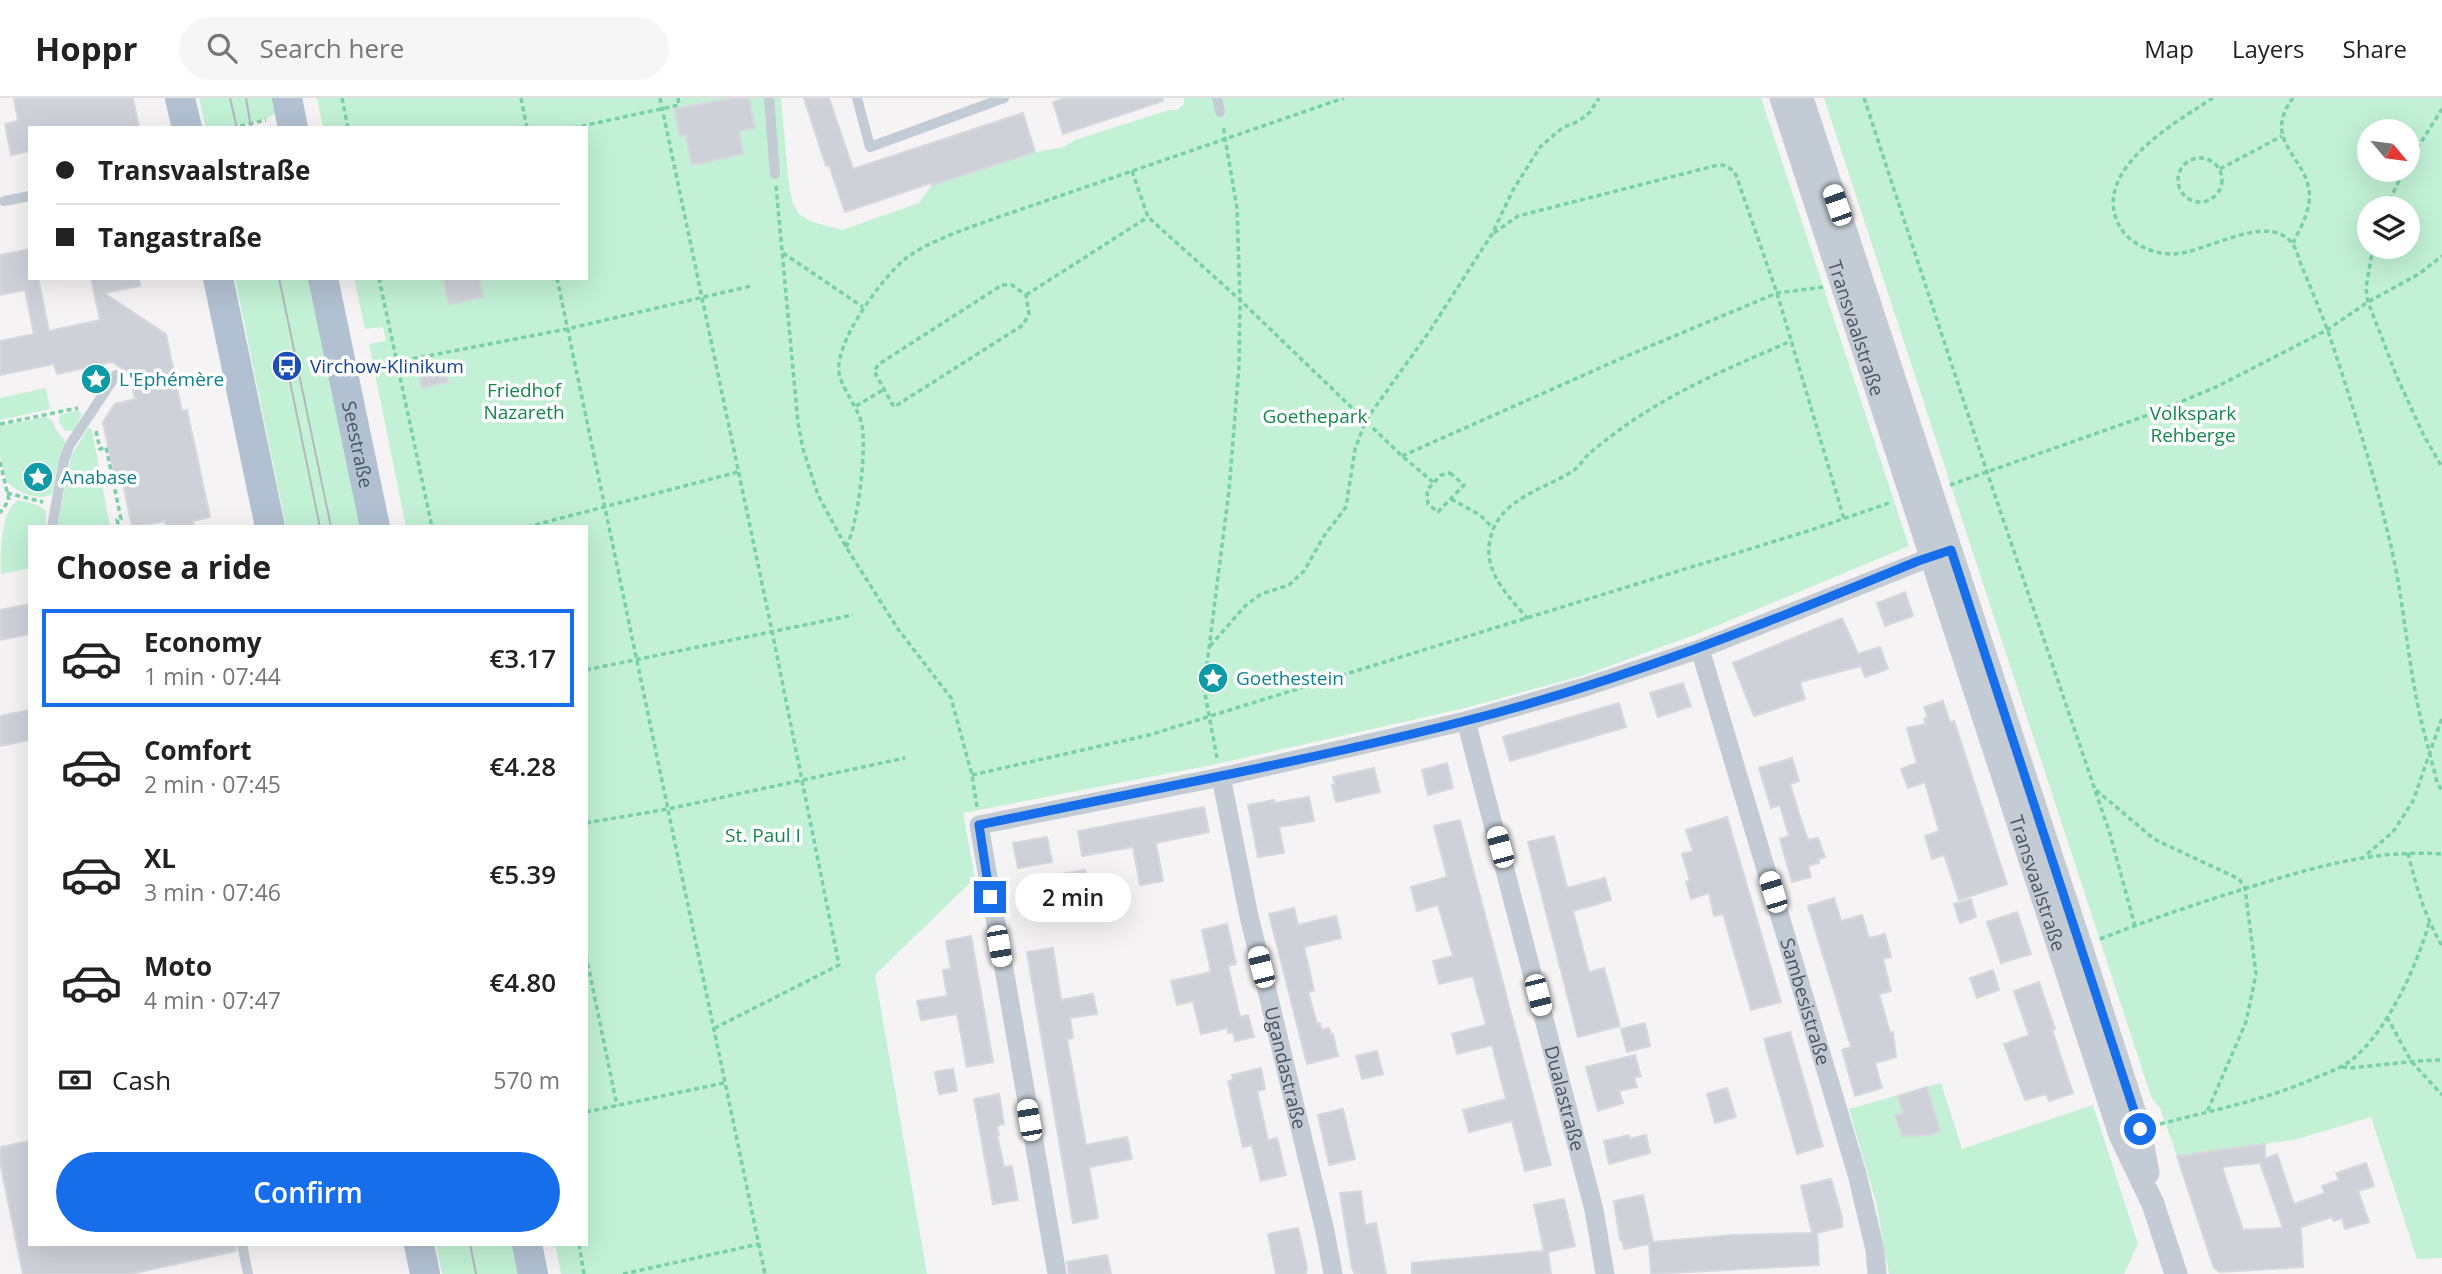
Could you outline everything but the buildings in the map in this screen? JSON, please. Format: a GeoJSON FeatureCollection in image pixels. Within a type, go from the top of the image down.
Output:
{"type":"FeatureCollection","features":[{"type":"Feature","properties":{"kind":"main road"},"geometry":{"type":"LineString","coordinates":[[180,98],[187,126]]}},
{"type":"Feature","properties":{"kind":"main road"},"geometry":{"type":"LineString","coordinates":[[218,280],[270,525]]}},
{"type":"Feature","properties":{"kind":"main road","name":"Seestraße"},"geometry":{"type":"LineString","coordinates":[[323,280],[375,525]]}},
{"type":"Feature","properties":{"kind":"main road"},"geometry":{"type":"LineString","coordinates":[[419,1246],[425,1274]]}},
{"type":"Feature","properties":{"kind":"main road"},"geometry":{"type":"LineString","coordinates":[[527,1246],[533,1274]]}},
{"type":"Feature","properties":{"kind":"street","name":"Transvaalstraße"},"geometry":{"type":"LineString","coordinates":[[1781,98],[1842,282],[1941,554]]}},
{"type":"Feature","properties":{"kind":"street","name":"Transvaalstraße"},"geometry":{"type":"LineString","coordinates":[[1802,98],[1941,554],[2071,949],[2140,1129],[2153,1204],[2176,1274]]}},
{"type":"Feature","properties":{"kind":"street"},"geometry":{"type":"LineString","coordinates":[[1057,1274],[979,819],[1466,721],[1584,687],[1700,649],[1941,554]]}},
{"type":"Feature","properties":{"kind":"street","name":"Sambesistraße"},"geometry":{"type":"LineString","coordinates":[[1700,649],[1857,1174],[1875,1250],[1877,1274]]}},
{"type":"Feature","properties":{"kind":"street","name":"Dualastraße"},"geometry":{"type":"LineString","coordinates":[[1466,721],[1594,1210],[1605,1274]]}},
{"type":"Feature","properties":{"kind":"street","name":"Ugandastraße"},"geometry":{"type":"LineString","coordinates":[[1220,772],[1249,916],[1333,1274]]}},
{"type":"Feature","properties":{"kind":"lane"},"geometry":{"type":"LineString","coordinates":[[769,98],[775,174]]}},
{"type":"Feature","properties":{"kind":"lane"},"geometry":{"type":"LineString","coordinates":[[857,98],[870,147],[1004,98]]}},
{"type":"Feature","properties":{"kind":"lane"},"geometry":{"type":"LineString","coordinates":[[1217,98],[1220,112]]}},
{"type":"Feature","properties":{"kind":"lane"},"geometry":{"type":"LineString","coordinates":[[1,202],[28,196]]}},
{"type":"Feature","properties":{"kind":"lane"},"geometry":{"type":"LineString","coordinates":[[52,525],[69,446],[116,375]]}},
{"type":"Feature","properties":{"kind":"lane"},"geometry":{"type":"LineString","coordinates":[[242,1246],[248,1274]]}},
{"type":"Feature","properties":{"kind":"path"},"geometry":{"type":"LineString","coordinates":[[342,98],[348,126]]}},
{"type":"Feature","properties":{"kind":"path"},"geometry":{"type":"LineString","coordinates":[[520,98],[527,126]]}},
{"type":"Feature","properties":{"kind":"path"},"geometry":{"type":"LineString","coordinates":[[660,98],[839,965],[713,1029]]}},
{"type":"Feature","properties":{"kind":"path"},"geometry":{"type":"LineString","coordinates":[[582,126],[679,105],[678,98]]}},
{"type":"Feature","properties":{"kind":"path"},"geometry":{"type":"LineString","coordinates":[[846,547],[852,537],[862,471],[862,424],[856,406],[839,376],[840,354],[863,307],[905,258],[947,236],[1344,98]]}},
{"type":"Feature","properties":{"kind":"path"},"geometry":{"type":"LineString","coordinates":[[1210,646],[1245,606],[1262,594],[1289,585],[1304,571],[1324,536],[1346,507],[1355,449],[1366,420],[1429,332],[1492,234],[1513,190],[1540,147],[1562,128],[1579,121],[1590,112],[1599,98]]}},
{"type":"Feature","properties":{"kind":"path"},"geometry":{"type":"LineString","coordinates":[[1864,98],[2110,834],[2135,926]]}},
{"type":"Feature","properties":{"kind":"path"},"geometry":{"type":"LineString","coordinates":[[2213,98],[2153,139],[2125,170],[2117,183],[2113,200],[2114,211],[2121,230],[2138,245],[2160,253],[2174,254],[2257,231],[2275,232],[2293,243],[2328,330],[2364,442],[2390,541],[2421,720],[2437,782],[2442,791]]}},
{"type":"Feature","properties":{"kind":"path"},"geometry":{"type":"LineString","coordinates":[[2293,98],[2282,117],[2280,127],[2302,171],[2308,187],[2309,202],[2293,243]]}},
{"type":"Feature","properties":{"kind":"path"},"geometry":{"type":"LineString","coordinates":[[2420,144],[2442,109]]}},
{"type":"Feature","properties":{"kind":"path"},"geometry":{"type":"LineString","coordinates":[[2220,169],[2283,136]]}},
{"type":"Feature","properties":{"kind":"path"},"geometry":{"type":"LineString","coordinates":[[1220,772],[1204,688],[1230,476],[1239,366],[1237,208],[1226,139]]}},
{"type":"Feature","properties":{"kind":"path"},"geometry":{"type":"LineString","coordinates":[[2207,158],[2220,169],[2222,184],[2208,201],[2193,201],[2181,192],[2177,177],[2179,169],[2191,159],[2207,158]]}},
{"type":"Feature","properties":{"kind":"path"},"geometry":{"type":"LineString","coordinates":[[1492,234],[1518,216],[1725,165],[1736,175],[1777,293],[1844,519]]}},
{"type":"Feature","properties":{"kind":"path"},"geometry":{"type":"LineString","coordinates":[[1132,172],[1148,217],[1433,482]]}},
{"type":"Feature","properties":{"kind":"path"},"geometry":{"type":"LineString","coordinates":[[775,174],[798,424],[803,449],[818,495],[846,547],[898,629],[951,698],[972,775],[979,819]]}},
{"type":"Feature","properties":{"kind":"path"},"geometry":{"type":"LineString","coordinates":[[1026,295],[1148,217]]}},
{"type":"Feature","properties":{"kind":"path"},"geometry":{"type":"LineString","coordinates":[[782,252],[863,307]]}},
{"type":"Feature","properties":{"kind":"path"},"geometry":{"type":"LineString","coordinates":[[1945,487],[2154,413],[2216,387],[2328,330],[2368,302],[2419,274],[2442,256]]}},
{"type":"Feature","properties":{"kind":"path"},"geometry":{"type":"LineString","coordinates":[[2371,259],[2366,288],[2368,302],[2397,377],[2442,467]]}},
{"type":"Feature","properties":{"kind":"path"},"geometry":{"type":"LineString","coordinates":[[379,280],[432,525]]}},
{"type":"Feature","properties":{"kind":"path"},"geometry":{"type":"LineString","coordinates":[[557,280],[607,507],[765,1274]]}},
{"type":"Feature","properties":{"kind":"path"},"geometry":{"type":"LineString","coordinates":[[1402,456],[1777,293],[1816,289],[1842,282]]}},
{"type":"Feature","properties":{"kind":"path"},"geometry":{"type":"LineString","coordinates":[[1002,285],[1012,285],[1026,295],[1030,314],[1023,325],[894,407],[883,390],[874,371],[879,364],[1002,285]]}},
{"type":"Feature","properties":{"kind":"path"},"geometry":{"type":"LineString","coordinates":[[396,362],[567,329],[751,286]]}},
{"type":"Feature","properties":{"kind":"path"},"geometry":{"type":"LineString","coordinates":[[1528,619],[1500,586],[1492,566],[1490,540],[1503,515],[1515,502],[1575,470],[1590,453],[1642,414],[1697,384],[1791,341]]}},
{"type":"Feature","properties":{"kind":"path"},"geometry":{"type":"LineString","coordinates":[[856,406],[883,390]]}},
{"type":"Feature","properties":{"kind":"path"},"geometry":{"type":"LineString","coordinates":[[0,424],[86,406],[88,417],[94,421],[100,449],[106,447],[121,519],[117,520],[118,525]]}},
{"type":"Feature","properties":{"kind":"path"},"geometry":{"type":"LineString","coordinates":[[0,462],[9,500],[0,513]]}},
{"type":"Feature","properties":{"kind":"path"},"geometry":{"type":"LineString","coordinates":[[535,525],[738,472]]}},
{"type":"Feature","properties":{"kind":"path"},"geometry":{"type":"LineString","coordinates":[[1451,473],[1464,485],[1438,512],[1427,500],[1427,490],[1433,482],[1441,475],[1451,473]]}},
{"type":"Feature","properties":{"kind":"path"},"geometry":{"type":"LineString","coordinates":[[7,493],[55,506]]}},
{"type":"Feature","properties":{"kind":"path"},"geometry":{"type":"LineString","coordinates":[[1451,499],[1480,515],[1494,529]]}},
{"type":"Feature","properties":{"kind":"path"},"geometry":{"type":"LineString","coordinates":[[972,775],[1149,735],[1528,619],[1886,504]]}},
{"type":"Feature","properties":{"kind":"path"},"geometry":{"type":"LineString","coordinates":[[588,670],[853,615]]}},
{"type":"Feature","properties":{"kind":"path"},"geometry":{"type":"LineString","coordinates":[[2365,856],[2393,832],[2413,801],[2442,718]]}},
{"type":"Feature","properties":{"kind":"path"},"geometry":{"type":"LineString","coordinates":[[588,823],[668,810],[905,758]]}},
{"type":"Feature","properties":{"kind":"path"},"geometry":{"type":"LineString","coordinates":[[2094,788],[2154,839],[2239,879],[2245,888],[2256,974],[2246,1022],[2207,1112]]}},
{"type":"Feature","properties":{"kind":"path"},"geometry":{"type":"LineString","coordinates":[[2408,853],[2416,890],[2429,923],[2442,946]]}},
{"type":"Feature","properties":{"kind":"path"},"geometry":{"type":"LineString","coordinates":[[2071,949],[2303,870],[2365,856],[2442,854]]}},
{"type":"Feature","properties":{"kind":"path"},"geometry":{"type":"LineString","coordinates":[[2158,1125],[2271,1095],[2342,1067],[2367,1046],[2387,1017],[2422,946],[2429,923]]}},
{"type":"Feature","properties":{"kind":"path"},"geometry":{"type":"LineString","coordinates":[[588,966],[617,1105]]}},
{"type":"Feature","properties":{"kind":"path"},"geometry":{"type":"LineString","coordinates":[[2387,1017],[2411,1062],[2442,1095]]}},
{"type":"Feature","properties":{"kind":"path"},"geometry":{"type":"LineString","coordinates":[[2342,1067],[2350,1069],[2442,1060]]}},
{"type":"Feature","properties":{"kind":"path"},"geometry":{"type":"LineString","coordinates":[[588,1112],[724,1083]]}},
{"type":"Feature","properties":{"kind":"path"},"geometry":{"type":"LineString","coordinates":[[623,1274],[759,1244]]}},
{"type":"Feature","properties":{"kind":"path"},"geometry":{"type":"LineString","coordinates":[[579,1246],[584,1274]]}},
{"type":"Feature","properties":{"kind":"green space"},"geometry":{"type":"Polygon","coordinates":[[[199,98],[275,98],[276,112],[263,120],[232,126],[206,126],[199,98]]]}},
{"type":"Feature","properties":{"kind":"green space","name":"Goethepark"},"geometry":{"type":"Polygon","coordinates":[[[317,98],[781,98],[793,204],[799,214],[812,222],[842,230],[919,203],[932,185],[1035,152],[1064,147],[1075,140],[1169,110],[1177,110],[1184,104],[1184,98],[1761,98],[1909,546],[1697,634],[1585,675],[1465,708],[1212,765],[963,813],[975,878],[875,975],[927,1274],[561,1274],[555,1246],[588,1246],[588,525],[406,525],[369,344],[386,341],[383,327],[365,329],[354,280],[588,280],[588,126],[323,126],[317,98]]]}},
{"type":"Feature","properties":{"kind":"green space","name":"Volkspark Rehberge"},"geometry":{"type":"Polygon","coordinates":[[[1824,98],[2442,98],[2442,1258],[2417,1259],[2371,1117],[2294,1140],[2177,1156],[2160,1108],[2152,1099],[1824,98]]]}},
{"type":"Feature","properties":{"kind":"green space"},"geometry":{"type":"Polygon","coordinates":[[[235,280],[312,280],[364,525],[286,525],[235,280]]]}},
{"type":"Feature","properties":{"kind":"green space"},"geometry":{"type":"Polygon","coordinates":[[[46,388],[50,409],[0,420],[0,398],[46,388]]]}},
{"type":"Feature","properties":{"kind":"green space"},"geometry":{"type":"Polygon","coordinates":[[[78,410],[82,415],[73,431],[65,431],[59,422],[60,415],[78,410]]]}},
{"type":"Feature","properties":{"kind":"green space"},"geometry":{"type":"Polygon","coordinates":[[[45,417],[52,420],[65,441],[52,494],[40,497],[21,492],[6,481],[0,456],[0,426],[45,417]]]}},
{"type":"Feature","properties":{"kind":"green space"},"geometry":{"type":"Polygon","coordinates":[[[88,428],[92,430],[110,525],[57,525],[71,456],[88,428]]]}},
{"type":"Feature","properties":{"kind":"green space"},"geometry":{"type":"Polygon","coordinates":[[[19,500],[37,505],[46,511],[46,525],[28,525],[28,568],[1,574],[1,544],[8,512],[19,500]]]}},
{"type":"Feature","properties":{"kind":"green space"},"geometry":{"type":"Polygon","coordinates":[[[1941,1083],[1962,1149],[2093,1105],[2138,1244],[2124,1274],[1889,1274],[1876,1202],[1849,1109],[1941,1083]]]}},
{"type":"Feature","properties":{"kind":"green space"},"geometry":{"type":"Polygon","coordinates":[[[436,1246],[514,1246],[520,1274],[442,1274],[436,1246]]]}},
{"type":"Feature","properties":{"kind":"tram line"},"geometry":{"type":"LineString","coordinates":[[230,98],[237,126]]}},
{"type":"Feature","properties":{"kind":"tram line"},"geometry":{"type":"LineString","coordinates":[[246,98],[251,126]]}},
{"type":"Feature","properties":{"kind":"tram line"},"geometry":{"type":"LineString","coordinates":[[279,280],[331,525]]}},
{"type":"Feature","properties":{"kind":"tram line"},"geometry":{"type":"LineString","coordinates":[[287,367],[320,525]]}},
{"type":"Feature","properties":{"kind":"tram line"},"geometry":{"type":"LineString","coordinates":[[470,1246],[476,1274]]}},
{"type":"Feature","properties":{"kind":"place","name":"Virchow-Klinikum"},"geometry":{"type":"Point","coordinates":[287,366]}},
{"type":"Feature","properties":{"kind":"place","name":"L'Ephémère"},"geometry":{"type":"Point","coordinates":[96,379]}},
{"type":"Feature","properties":{"kind":"place","name":"Anabase"},"geometry":{"type":"Point","coordinates":[38,477]}},
{"type":"Feature","properties":{"kind":"place","name":"Goethestein"},"geometry":{"type":"Point","coordinates":[1213,678]}},
{"type":"Feature","properties":{"kind":"route"},"geometry":{"type":"LineString","coordinates":[[990,897],[979,825],[1221,777],[1466,721],[1584,687],[1700,649],[1951,550],[2140,1129]]}},
{"type":"Feature","properties":{"kind":"park label","name":"Friedhof Nazareth"},"geometry":{"type":"Point","coordinates":[524,401]}},
{"type":"Feature","properties":{"kind":"park label","name":"St. Paul I"},"geometry":{"type":"Point","coordinates":[763,835]}}]}
